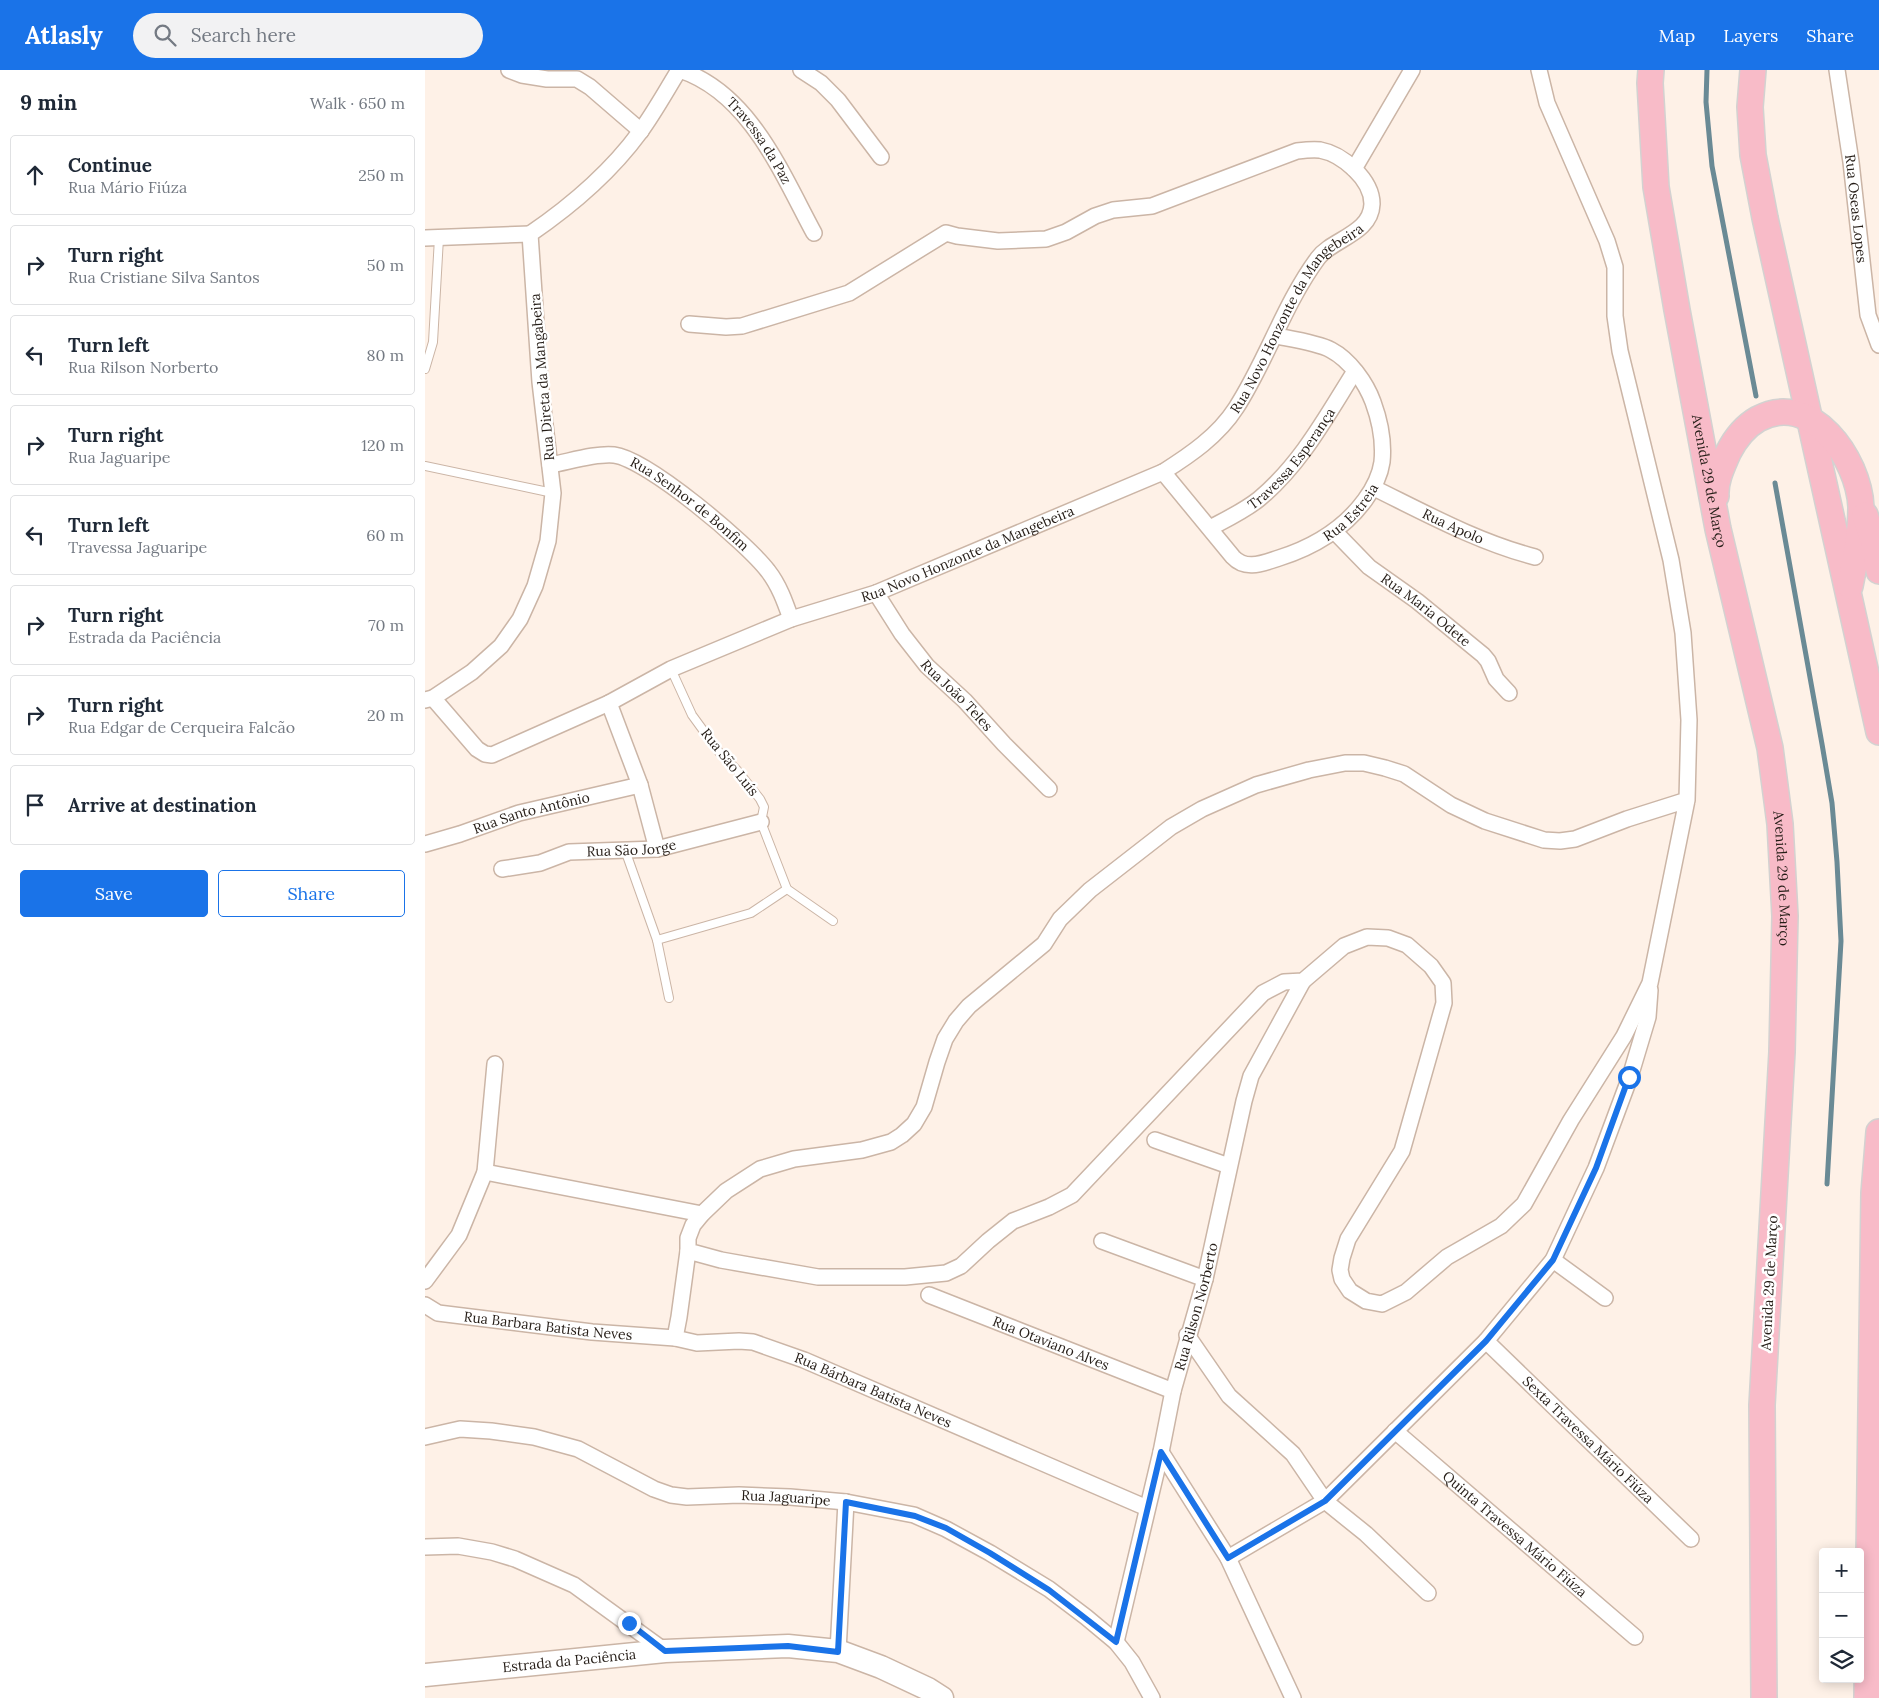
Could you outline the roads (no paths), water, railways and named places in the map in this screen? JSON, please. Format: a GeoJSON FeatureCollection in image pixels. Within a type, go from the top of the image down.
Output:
{"type":"FeatureCollection","features":[{"type":"Feature","properties":{"kind":"main road","name":"Avenida 29 de Março"},"geometry":{"type":"LineString","coordinates":[[1651,70],[1650,83],[1656,187],[1677,310],[1718,529],[1770,748],[1780,824],[1785,916],[1783,1052],[1762,1405],[1764,1698]]}},
{"type":"Feature","properties":{"kind":"main road"},"geometry":{"type":"LineString","coordinates":[[1753,70],[1750,107],[1753,155],[1765,218],[1847,596],[1878,722]]}},
{"type":"Feature","properties":{"kind":"main road"},"geometry":{"type":"LineString","coordinates":[[1718,529],[1716,488],[1721,469],[1733,442],[1749,424],[1769,413],[1784,411],[1808,417],[1825,431],[1845,458],[1856,482],[1861,506],[1873,539],[1879,570]]}},
{"type":"Feature","properties":{"kind":"main road"},"geometry":{"type":"LineString","coordinates":[[1847,596],[1857,550],[1861,506]]}},
{"type":"Feature","properties":{"kind":"main road"},"geometry":{"type":"LineString","coordinates":[[1867,1698],[1874,1193],[1879,1132]]}},
{"type":"Feature","properties":{"kind":"main road","name":"Estrada da Paciência"},"geometry":{"type":"LineString","coordinates":[[425,1675],[665,1651],[788,1646],[838,1652],[881,1667],[928,1689],[942,1698]]}},
{"type":"Feature","properties":{"kind":"street"},"geometry":{"type":"LineString","coordinates":[[509,70],[522,75],[547,79],[578,74],[590,87],[641,131]]}},
{"type":"Feature","properties":{"kind":"street"},"geometry":{"type":"LineString","coordinates":[[432,238],[530,234],[553,219],[622,155],[641,131],[680,70]]}},
{"type":"Feature","properties":{"kind":"street","name":"Travessa da Paz"},"geometry":{"type":"LineString","coordinates":[[680,70],[695,75],[709,83],[739,109],[760,137],[777,165],[814,233]]}},
{"type":"Feature","properties":{"kind":"street"},"geometry":{"type":"LineString","coordinates":[[801,70],[821,83],[838,100],[881,157]]}},
{"type":"Feature","properties":{"kind":"street"},"geometry":{"type":"LineString","coordinates":[[1355,169],[1412,70]]}},
{"type":"Feature","properties":{"kind":"street"},"geometry":{"type":"LineString","coordinates":[[1228,1558],[1325,1501],[1486,1341],[1553,1260],[1596,1168],[1629,1077],[1648,1017],[1650,983],[1687,800],[1689,720],[1683,632],[1671,560],[1620,351],[1615,316],[1615,267],[1607,241],[1547,103],[1539,70]]}},
{"type":"Feature","properties":{"kind":"street","name":"Rua Oseas Lopes"},"geometry":{"type":"LineString","coordinates":[[1837,70],[1851,162],[1868,315],[1879,345]]}},
{"type":"Feature","properties":{"kind":"street","name":"Rua Novo Honzonte da Mangebeira"},"geometry":{"type":"LineString","coordinates":[[429,699],[477,749],[485,754],[492,755],[609,703],[671,669],[791,619],[876,592],[1163,472],[1211,438],[1223,425],[1236,408],[1275,336],[1294,296],[1319,257],[1326,250],[1348,238],[1358,229],[1367,217],[1372,205],[1369,189],[1355,169],[1334,154],[1319,150],[1297,151],[1152,206],[1113,210],[1095,216],[1066,232],[1046,239],[998,241],[946,233],[849,293],[742,326],[726,327],[689,324]]}},
{"type":"Feature","properties":{"kind":"street","name":"Rua Direta da Mangabeira"},"geometry":{"type":"LineString","coordinates":[[429,699],[472,672],[501,646],[521,619],[535,586],[548,541],[553,493],[540,382],[530,234]]}},
{"type":"Feature","properties":{"kind":"street","name":"Rua Estreia"},"geometry":{"type":"LineString","coordinates":[[1163,472],[1237,562],[1245,565],[1255,566],[1314,545],[1335,532],[1358,510],[1374,488],[1382,464],[1383,444],[1371,399],[1355,371],[1341,356],[1329,349],[1275,336]]}},
{"type":"Feature","properties":{"kind":"street","name":"Travessa Esperança"},"geometry":{"type":"LineString","coordinates":[[1210,528],[1243,511],[1259,500],[1287,473],[1305,451],[1355,371]]}},
{"type":"Feature","properties":{"kind":"street","name":"Rua Senhor de Bonfim"},"geometry":{"type":"LineString","coordinates":[[550,465],[614,455],[630,460],[679,491],[752,552],[774,580],[782,594],[791,619]]}},
{"type":"Feature","properties":{"kind":"street","name":"Rua Apolo"},"geometry":{"type":"LineString","coordinates":[[1374,488],[1464,533],[1509,550],[1535,557]]}},
{"type":"Feature","properties":{"kind":"street","name":"Rua Maria Odete"},"geometry":{"type":"LineString","coordinates":[[1335,532],[1369,567],[1417,601],[1483,655],[1497,679],[1509,693]]}},
{"type":"Feature","properties":{"kind":"street","name":"Rua João Teles"},"geometry":{"type":"LineString","coordinates":[[876,592],[902,634],[927,666],[965,701],[1049,789]]}},
{"type":"Feature","properties":{"kind":"street"},"geometry":{"type":"LineString","coordinates":[[609,703],[640,785],[657,849]]}},
{"type":"Feature","properties":{"kind":"street"},"geometry":{"type":"LineString","coordinates":[[675,1338],[688,1251],[688,1238],[702,1214],[726,1191],[760,1168],[794,1159],[862,1150],[891,1142],[902,1136],[914,1124],[924,1107],[945,1039],[956,1020],[969,1006],[1044,944],[1060,919],[1090,890],[1171,827],[1202,809],[1256,785],[1309,770],[1345,763],[1364,763],[1404,774],[1451,805],[1485,821],[1543,840],[1575,840],[1627,819],[1687,800]]}},
{"type":"Feature","properties":{"kind":"street","name":"Rua Santo Antônio"},"geometry":{"type":"LineString","coordinates":[[425,844],[519,813],[640,785]]}},
{"type":"Feature","properties":{"kind":"street","name":"Rua São Jorge"},"geometry":{"type":"LineString","coordinates":[[502,869],[540,863],[569,852],[657,849],[761,822]]}},
{"type":"Feature","properties":{"kind":"street"},"geometry":{"type":"LineString","coordinates":[[688,1251],[721,1260],[817,1277],[905,1277],[946,1274],[961,1266],[1013,1221],[1049,1207],[1072,1195],[1263,993],[1284,982],[1303,981],[1344,946],[1367,937],[1388,938],[1407,945],[1431,966],[1443,983],[1444,1003],[1402,1151],[1348,1239],[1342,1258],[1340,1270],[1342,1279],[1350,1292],[1361,1299],[1382,1304],[1406,1292],[1447,1257],[1501,1226],[1524,1204],[1571,1120],[1624,1036],[1650,983]]}},
{"type":"Feature","properties":{"kind":"street","name":"Rua Rilson Norberto"},"geometry":{"type":"LineString","coordinates":[[1116,1642],[1161,1452],[1173,1391],[1187,1335],[1205,1279],[1238,1124],[1251,1076],[1303,981]]}},
{"type":"Feature","properties":{"kind":"street"},"geometry":{"type":"LineString","coordinates":[[425,1281],[459,1235],[485,1172],[495,1064]]}},
{"type":"Feature","properties":{"kind":"street"},"geometry":{"type":"LineString","coordinates":[[1155,1140],[1229,1166]]}},
{"type":"Feature","properties":{"kind":"street"},"geometry":{"type":"LineString","coordinates":[[485,1172],[702,1214]]}},
{"type":"Feature","properties":{"kind":"street"},"geometry":{"type":"LineString","coordinates":[[1102,1241],[1205,1279]]}},
{"type":"Feature","properties":{"kind":"street"},"geometry":{"type":"LineString","coordinates":[[1553,1260],[1605,1298]]}},
{"type":"Feature","properties":{"kind":"street","name":"Rua Otaviano Alves"},"geometry":{"type":"LineString","coordinates":[[929,1296],[1173,1391]]}},
{"type":"Feature","properties":{"kind":"street","name":"Rua Barbara Batista Neves"},"geometry":{"type":"LineString","coordinates":[[425,1305],[438,1313],[592,1332],[675,1338]]}},
{"type":"Feature","properties":{"kind":"street"},"geometry":{"type":"LineString","coordinates":[[1187,1335],[1229,1396],[1293,1454],[1325,1501],[1366,1534],[1428,1594]]}},
{"type":"Feature","properties":{"kind":"street","name":"Rua Bárbara Batista Neves"},"geometry":{"type":"LineString","coordinates":[[675,1338],[697,1343],[753,1342],[804,1360],[1147,1508]]}},
{"type":"Feature","properties":{"kind":"street","name":"Sexta Travessa Mário Fiúza"},"geometry":{"type":"LineString","coordinates":[[1486,1341],[1691,1539]]}},
{"type":"Feature","properties":{"kind":"street","name":"Rua Jaguaripe"},"geometry":{"type":"LineString","coordinates":[[425,1437],[460,1429],[534,1437],[578,1449],[654,1489],[671,1495],[687,1497],[739,1495],[846,1502],[915,1516],[946,1528],[1049,1590],[1116,1642],[1132,1662],[1152,1698]]}},
{"type":"Feature","properties":{"kind":"street","name":"Quinta Travessa Mário Fiúza"},"geometry":{"type":"LineString","coordinates":[[1395,1431],[1635,1637]]}},
{"type":"Feature","properties":{"kind":"street"},"geometry":{"type":"LineString","coordinates":[[1161,1452],[1228,1558],[1293,1698]]}},
{"type":"Feature","properties":{"kind":"street"},"geometry":{"type":"LineString","coordinates":[[838,1652],[846,1502]]}},
{"type":"Feature","properties":{"kind":"street"},"geometry":{"type":"LineString","coordinates":[[425,1547],[458,1546],[492,1552],[515,1559],[574,1585],[665,1651]]}},
{"type":"Feature","properties":{"kind":"lane"},"geometry":{"type":"LineString","coordinates":[[425,369],[433,342],[432,238]]}},
{"type":"Feature","properties":{"kind":"lane"},"geometry":{"type":"LineString","coordinates":[[425,466],[553,493]]}},
{"type":"Feature","properties":{"kind":"lane","name":"Rua São Luís"},"geometry":{"type":"LineString","coordinates":[[671,669],[692,715],[719,752],[760,799],[764,807],[761,822],[787,889]]}},
{"type":"Feature","properties":{"kind":"lane"},"geometry":{"type":"LineString","coordinates":[[625,850],[657,940],[669,998]]}},
{"type":"Feature","properties":{"kind":"lane"},"geometry":{"type":"LineString","coordinates":[[657,940],[751,913],[787,889],[833,921]]}},
{"type":"Feature","properties":{"kind":"waterway"},"geometry":{"type":"LineString","coordinates":[[1707,70],[1706,102],[1712,166],[1756,396]]}},
{"type":"Feature","properties":{"kind":"waterway"},"geometry":{"type":"LineString","coordinates":[[1775,483],[1832,803],[1837,862],[1841,941],[1827,1184]]}}]}
